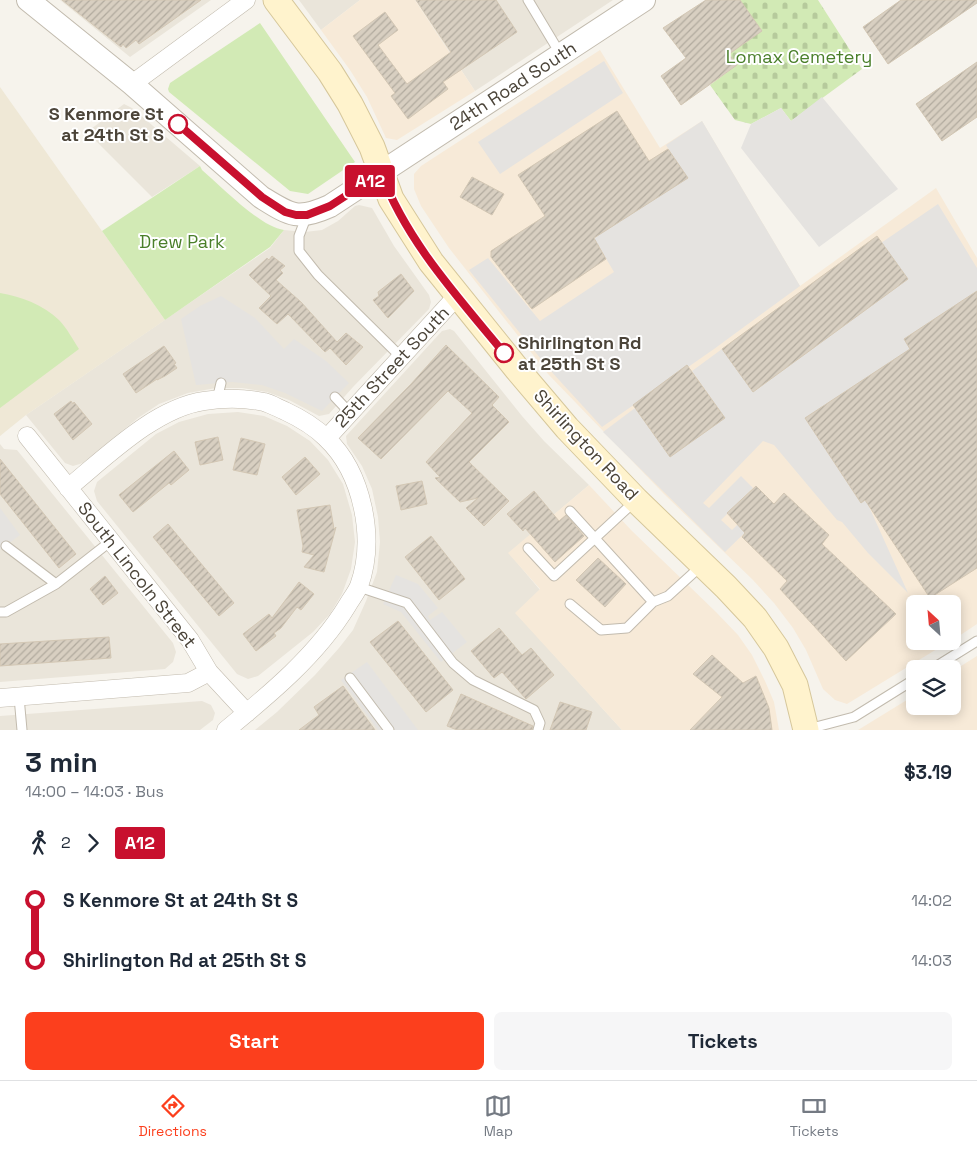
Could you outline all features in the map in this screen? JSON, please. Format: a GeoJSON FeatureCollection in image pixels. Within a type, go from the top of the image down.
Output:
{"type":"FeatureCollection","features":[{"type":"Feature","properties":{"kind":"main road","name":"Shirlington Road"},"geometry":{"type":"LineString","coordinates":[[276,0],[330,72],[350,104],[372,146],[391,199],[431,262],[567,428],[636,500],[703,564],[755,618],[776,648],[794,685],[806,730]]}},
{"type":"Feature","properties":{"kind":"street"},"geometry":{"type":"LineString","coordinates":[[28,0],[132,84],[262,197],[285,212],[307,215]]}},
{"type":"Feature","properties":{"kind":"street"},"geometry":{"type":"LineString","coordinates":[[132,84],[246,0]]}},
{"type":"Feature","properties":{"kind":"street","name":"24th Road South"},"geometry":{"type":"LineString","coordinates":[[307,215],[330,206],[644,0]]}},
{"type":"Feature","properties":{"kind":"street","name":"25th Street South"},"geometry":{"type":"LineString","coordinates":[[327,438],[457,296]]}},
{"type":"Feature","properties":{"kind":"street"},"geometry":{"type":"LineString","coordinates":[[68,488],[140,430],[172,410],[203,401],[219,391],[235,399],[265,402],[299,418],[327,438],[348,467],[360,495],[365,523],[366,551],[359,587],[338,621],[305,660],[226,730]]}},
{"type":"Feature","properties":{"kind":"street","name":"South Lincoln Street"},"geometry":{"type":"LineString","coordinates":[[27,436],[190,640],[209,672],[247,713]]}},
{"type":"Feature","properties":{"kind":"street"},"geometry":{"type":"LineString","coordinates":[[0,698],[188,683],[209,672]]}},
{"type":"Feature","properties":{"kind":"lane"},"geometry":{"type":"LineString","coordinates":[[528,0],[561,55]]}},
{"type":"Feature","properties":{"kind":"lane"},"geometry":{"type":"LineString","coordinates":[[307,215],[299,236],[299,251],[318,275],[401,358]]}},
{"type":"Feature","properties":{"kind":"lane"},"geometry":{"type":"LineString","coordinates":[[335,397],[350,413]]}},
{"type":"Feature","properties":{"kind":"lane"},"geometry":{"type":"LineString","coordinates":[[528,548],[554,576],[636,500]]}},
{"type":"Feature","properties":{"kind":"lane"},"geometry":{"type":"LineString","coordinates":[[570,511],[653,602]]}},
{"type":"Feature","properties":{"kind":"lane"},"geometry":{"type":"LineString","coordinates":[[0,612],[6,612],[56,584],[111,541]]}},
{"type":"Feature","properties":{"kind":"lane"},"geometry":{"type":"LineString","coordinates":[[6,546],[56,584]]}},
{"type":"Feature","properties":{"kind":"lane"},"geometry":{"type":"LineString","coordinates":[[570,604],[601,630],[627,628],[653,602],[668,596],[703,564]]}},
{"type":"Feature","properties":{"kind":"lane"},"geometry":{"type":"LineString","coordinates":[[359,587],[407,603],[453,663],[473,680],[534,710],[540,722],[538,730]]}},
{"type":"Feature","properties":{"kind":"lane"},"geometry":{"type":"LineString","coordinates":[[946,660],[977,640]]}},
{"type":"Feature","properties":{"kind":"lane"},"geometry":{"type":"LineString","coordinates":[[350,678],[389,730]]}},
{"type":"Feature","properties":{"kind":"lane"},"geometry":{"type":"LineString","coordinates":[[806,730],[854,716],[906,684]]}},
{"type":"Feature","properties":{"kind":"lane"},"geometry":{"type":"LineString","coordinates":[[19,697],[22,730]]}},
{"type":"Feature","properties":{"kind":"shaded area"},"geometry":{"type":"Polygon","coordinates":[[[60,0],[211,0],[130,57],[60,0]]]}},
{"type":"Feature","properties":{"kind":"shaded area"},"geometry":{"type":"Polygon","coordinates":[[[299,0],[360,0],[321,30],[299,0]]]}},
{"type":"Feature","properties":{"kind":"shaded area"},"geometry":{"type":"Polygon","coordinates":[[[360,0],[415,0],[475,91],[397,140],[386,138],[367,97],[321,30],[360,0]]]}},
{"type":"Feature","properties":{"kind":"shaded area"},"geometry":{"type":"Polygon","coordinates":[[[415,0],[613,0],[475,91],[415,0]]]}},
{"type":"Feature","properties":{"kind":"shaded area"},"geometry":{"type":"Polygon","coordinates":[[[600,50],[660,148],[702,121],[800,286],[936,188],[977,258],[977,624],[961,635],[961,595],[906,595],[906,650],[935,650],[919,660],[906,660],[906,668],[847,704],[835,700],[823,689],[806,650],[793,628],[774,603],[752,579],[664,494],[548,374],[449,248],[421,206],[414,189],[414,174],[421,166],[600,50]]]}},
{"type":"Feature","properties":{"kind":"shaded area"},"geometry":{"type":"Polygon","coordinates":[[[604,61],[623,93],[500,174],[478,142],[604,61]]]}},
{"type":"Feature","properties":{"kind":"shaded area"},"geometry":{"type":"Polygon","coordinates":[[[0,87],[165,320],[26,415],[0,436],[0,87]]]}},
{"type":"Feature","properties":{"kind":"shaded area"},"geometry":{"type":"Polygon","coordinates":[[[822,97],[898,189],[819,247],[741,148],[751,124],[781,108],[791,121],[822,97]]]}},
{"type":"Feature","properties":{"kind":"shaded area"},"geometry":{"type":"Polygon","coordinates":[[[124,104],[132,108],[200,166],[152,197],[87,132],[124,104]]]}},
{"type":"Feature","properties":{"kind":"shaded area"},"geometry":{"type":"Polygon","coordinates":[[[702,121],[800,286],[602,427],[549,369],[469,270],[488,258],[540,321],[614,272],[594,238],[687,178],[666,145],[702,121]]]}},
{"type":"Feature","properties":{"kind":"shaded area"},"geometry":{"type":"Polygon","coordinates":[[[938,204],[977,268],[977,291],[904,339],[910,349],[805,418],[861,503],[866,500],[908,593],[868,553],[842,522],[837,520],[774,445],[763,441],[703,503],[709,508],[741,476],[753,488],[721,520],[732,530],[755,508],[762,516],[725,552],[603,432],[635,408],[670,457],[725,418],[692,371],[722,349],[753,392],[908,279],[881,243],[938,204]]]}},
{"type":"Feature","properties":{"kind":"shaded area"},"geometry":{"type":"Polygon","coordinates":[[[355,206],[372,208],[394,246],[429,295],[431,302],[429,309],[329,414],[319,416],[289,400],[267,392],[242,388],[216,388],[188,393],[159,404],[138,418],[83,463],[73,466],[65,463],[26,415],[270,248],[284,230],[305,232],[322,230],[338,221],[355,206]]]}},
{"type":"Feature","properties":{"kind":"shaded area"},"geometry":{"type":"Polygon","coordinates":[[[221,296],[255,318],[284,349],[294,339],[326,361],[349,383],[322,411],[285,393],[262,385],[232,382],[196,385],[181,319],[200,306],[221,296]]]}},
{"type":"Feature","properties":{"kind":"shaded area"},"geometry":{"type":"Polygon","coordinates":[[[450,329],[454,331],[544,441],[589,485],[509,553],[540,590],[516,613],[622,730],[255,730],[277,712],[315,675],[353,630],[377,572],[380,542],[378,517],[372,489],[362,466],[347,444],[346,436],[442,331],[450,329]]]}},
{"type":"Feature","properties":{"kind":"shaded area"},"geometry":{"type":"Polygon","coordinates":[[[238,412],[264,416],[287,426],[310,441],[328,460],[343,484],[352,515],[355,542],[351,569],[342,594],[330,614],[313,632],[258,676],[248,679],[237,674],[97,501],[94,491],[97,482],[156,434],[179,422],[208,414],[238,412]]]}},
{"type":"Feature","properties":{"kind":"shaded area"},"geometry":{"type":"Polygon","coordinates":[[[0,444],[4,449],[17,450],[173,643],[176,652],[173,662],[165,669],[0,682],[0,444]]]}},
{"type":"Feature","properties":{"kind":"shaded area"},"geometry":{"type":"Polygon","coordinates":[[[589,485],[632,531],[738,635],[752,655],[765,681],[774,702],[779,730],[622,730],[515,613],[540,589],[508,553],[589,485]]]}},
{"type":"Feature","properties":{"kind":"shaded area"},"geometry":{"type":"Polygon","coordinates":[[[0,508],[20,535],[0,550],[0,508]]]}},
{"type":"Feature","properties":{"kind":"shaded area"},"geometry":{"type":"Polygon","coordinates":[[[396,575],[418,584],[438,608],[428,616],[430,620],[442,612],[467,642],[441,662],[401,612],[383,604],[396,575]]]}},
{"type":"Feature","properties":{"kind":"shaded area"},"geometry":{"type":"Polygon","coordinates":[[[977,656],[977,730],[858,730],[906,701],[906,715],[961,715],[961,666],[977,656]]]}},
{"type":"Feature","properties":{"kind":"shaded area"},"geometry":{"type":"Polygon","coordinates":[[[367,662],[418,730],[378,730],[341,680],[367,662]]]}},
{"type":"Feature","properties":{"kind":"shaded area"},"geometry":{"type":"Polygon","coordinates":[[[202,701],[211,705],[215,713],[213,720],[200,730],[0,730],[0,716],[202,701]]]}},
{"type":"Feature","properties":{"kind":"green space","name":"Lomax Cemetery"},"geometry":{"type":"Polygon","coordinates":[[[740,0],[818,0],[862,69],[791,121],[781,108],[751,124],[735,120],[710,85],[737,65],[729,54],[740,0]]]}},
{"type":"Feature","properties":{"kind":"green space"},"geometry":{"type":"Polygon","coordinates":[[[260,23],[355,162],[308,194],[290,191],[169,92],[168,89],[170,83],[260,23]]]}},
{"type":"Feature","properties":{"kind":"green space","name":"Drew Park"},"geometry":{"type":"Polygon","coordinates":[[[200,166],[230,196],[253,214],[264,222],[284,230],[270,247],[165,320],[102,231],[200,166]]]}},
{"type":"Feature","properties":{"kind":"green space"},"geometry":{"type":"Polygon","coordinates":[[[0,293],[16,296],[46,310],[62,323],[79,349],[0,408],[0,293]]]}},
{"type":"Feature","properties":{"kind":"building"},"geometry":{"type":"Polygon","coordinates":[[[62,0],[201,0],[139,44],[136,40],[126,48],[123,44],[121,47],[62,0]]]}},
{"type":"Feature","properties":{"kind":"building"},"geometry":{"type":"Polygon","coordinates":[[[416,0],[496,0],[517,32],[443,82],[448,89],[408,119],[391,96],[395,93],[353,36],[385,12],[398,30],[378,45],[407,84],[451,52],[416,0]]]}},
{"type":"Feature","properties":{"kind":"building"},"geometry":{"type":"Polygon","coordinates":[[[706,0],[740,0],[762,31],[729,54],[737,65],[681,105],[661,76],[686,58],[663,28],[706,0]]]}},
{"type":"Feature","properties":{"kind":"building"},"geometry":{"type":"Polygon","coordinates":[[[901,0],[977,0],[977,3],[888,64],[863,27],[901,0]]]}},
{"type":"Feature","properties":{"kind":"building"},"geometry":{"type":"Polygon","coordinates":[[[977,62],[977,117],[942,141],[916,104],[977,62]]]}},
{"type":"Feature","properties":{"kind":"building"},"geometry":{"type":"Polygon","coordinates":[[[617,111],[649,161],[668,149],[688,178],[594,238],[606,259],[532,309],[491,257],[491,251],[545,216],[518,175],[617,111]]]}},
{"type":"Feature","properties":{"kind":"building"},"geometry":{"type":"Polygon","coordinates":[[[472,177],[504,194],[492,215],[460,197],[472,177]]]}},
{"type":"Feature","properties":{"kind":"building"},"geometry":{"type":"Polygon","coordinates":[[[877,236],[908,279],[753,392],[722,349],[877,236]]]}},
{"type":"Feature","properties":{"kind":"building"},"geometry":{"type":"Polygon","coordinates":[[[272,256],[285,266],[280,270],[283,273],[276,280],[301,302],[337,342],[346,333],[363,347],[346,365],[330,348],[325,352],[288,314],[277,324],[259,308],[271,296],[249,275],[267,258],[269,260],[272,256]]]}},
{"type":"Feature","properties":{"kind":"building"},"geometry":{"type":"Polygon","coordinates":[[[401,274],[414,291],[388,318],[373,300],[379,296],[378,292],[401,274]]]}},
{"type":"Feature","properties":{"kind":"building"},"geometry":{"type":"Polygon","coordinates":[[[977,291],[977,568],[935,595],[928,595],[865,500],[861,503],[805,418],[910,349],[904,339],[977,291]]]}},
{"type":"Feature","properties":{"kind":"building"},"geometry":{"type":"Polygon","coordinates":[[[446,345],[499,397],[492,405],[509,422],[469,462],[509,501],[484,526],[466,508],[478,498],[460,502],[435,478],[440,477],[426,462],[472,413],[448,391],[381,459],[358,438],[446,345]]]}},
{"type":"Feature","properties":{"kind":"building"},"geometry":{"type":"Polygon","coordinates":[[[164,346],[176,363],[174,364],[177,368],[136,393],[123,374],[164,346]]]}},
{"type":"Feature","properties":{"kind":"building"},"geometry":{"type":"Polygon","coordinates":[[[687,365],[725,418],[670,457],[633,405],[687,365]]]}},
{"type":"Feature","properties":{"kind":"building"},"geometry":{"type":"Polygon","coordinates":[[[71,401],[73,404],[74,402],[92,424],[73,440],[54,414],[71,401]]]}},
{"type":"Feature","properties":{"kind":"building"},"geometry":{"type":"Polygon","coordinates":[[[218,437],[223,460],[200,465],[195,442],[218,437]]]}},
{"type":"Feature","properties":{"kind":"building"},"geometry":{"type":"Polygon","coordinates":[[[241,438],[265,444],[257,475],[233,470],[241,438]]]}},
{"type":"Feature","properties":{"kind":"building"},"geometry":{"type":"Polygon","coordinates":[[[174,451],[189,470],[171,485],[169,483],[133,512],[119,495],[174,451]]]}},
{"type":"Feature","properties":{"kind":"building"},"geometry":{"type":"Polygon","coordinates":[[[305,457],[320,474],[296,495],[282,477],[305,457]]]}},
{"type":"Feature","properties":{"kind":"building"},"geometry":{"type":"Polygon","coordinates":[[[0,459],[76,554],[59,568],[0,494],[0,459]]]}},
{"type":"Feature","properties":{"kind":"building"},"geometry":{"type":"Polygon","coordinates":[[[422,481],[427,504],[401,510],[396,486],[422,481]]]}},
{"type":"Feature","properties":{"kind":"building"},"geometry":{"type":"Polygon","coordinates":[[[756,486],[774,504],[784,493],[829,535],[822,544],[896,614],[846,661],[780,589],[787,581],[742,537],[745,533],[727,513],[756,486]]]}},
{"type":"Feature","properties":{"kind":"building"},"geometry":{"type":"Polygon","coordinates":[[[534,491],[559,521],[566,515],[584,536],[555,562],[525,528],[523,531],[507,514],[534,491]]]}},
{"type":"Feature","properties":{"kind":"building"},"geometry":{"type":"Polygon","coordinates":[[[330,505],[334,529],[336,527],[324,572],[304,567],[314,555],[302,552],[303,546],[297,510],[330,505]]]}},
{"type":"Feature","properties":{"kind":"building"},"geometry":{"type":"Polygon","coordinates":[[[168,524],[234,603],[219,616],[153,537],[168,524]]]}},
{"type":"Feature","properties":{"kind":"building"},"geometry":{"type":"Polygon","coordinates":[[[431,536],[465,579],[439,600],[405,557],[431,536]]]}},
{"type":"Feature","properties":{"kind":"building"},"geometry":{"type":"Polygon","coordinates":[[[598,558],[626,584],[605,607],[576,580],[598,558]]]}},
{"type":"Feature","properties":{"kind":"building"},"geometry":{"type":"Polygon","coordinates":[[[105,576],[118,593],[103,605],[90,589],[105,576]]]}},
{"type":"Feature","properties":{"kind":"building"},"geometry":{"type":"Polygon","coordinates":[[[299,582],[314,594],[301,610],[297,607],[281,628],[274,633],[276,636],[256,651],[243,634],[269,614],[272,618],[299,582]]]}},
{"type":"Feature","properties":{"kind":"building"},"geometry":{"type":"Polygon","coordinates":[[[398,621],[453,690],[426,712],[370,642],[398,621]]]}},
{"type":"Feature","properties":{"kind":"building"},"geometry":{"type":"Polygon","coordinates":[[[499,628],[522,655],[531,648],[554,675],[526,699],[502,672],[494,678],[471,651],[499,628]]]}},
{"type":"Feature","properties":{"kind":"building"},"geometry":{"type":"Polygon","coordinates":[[[109,637],[111,658],[0,666],[0,644],[109,637]]]}},
{"type":"Feature","properties":{"kind":"building"},"geometry":{"type":"Polygon","coordinates":[[[712,655],[743,683],[756,676],[769,708],[772,730],[690,730],[722,697],[693,674],[712,655]]]}},
{"type":"Feature","properties":{"kind":"building"},"geometry":{"type":"Polygon","coordinates":[[[343,686],[375,730],[299,730],[319,715],[314,707],[343,686]]]}},
{"type":"Feature","properties":{"kind":"building"},"geometry":{"type":"Polygon","coordinates":[[[461,694],[533,726],[532,730],[457,730],[447,726],[461,694]]]}},
{"type":"Feature","properties":{"kind":"building"},"geometry":{"type":"Polygon","coordinates":[[[560,702],[592,712],[586,730],[550,730],[560,702]]]}},
{"type":"Feature","properties":{"kind":"bus line","name":"A12"},"geometry":{"type":"LineString","coordinates":[[178,124],[262,197],[285,212],[296,215],[307,215],[330,206],[381,173],[391,199],[401,217],[431,262],[504,353]]}},
{"type":"Feature","properties":{"kind":"place","name":"S Kenmore St at 24th St S"},"geometry":{"type":"Point","coordinates":[178,124]}},
{"type":"Feature","properties":{"kind":"place","name":"Shirlington Rd at 25th St S"},"geometry":{"type":"Point","coordinates":[504,353]}}]}
